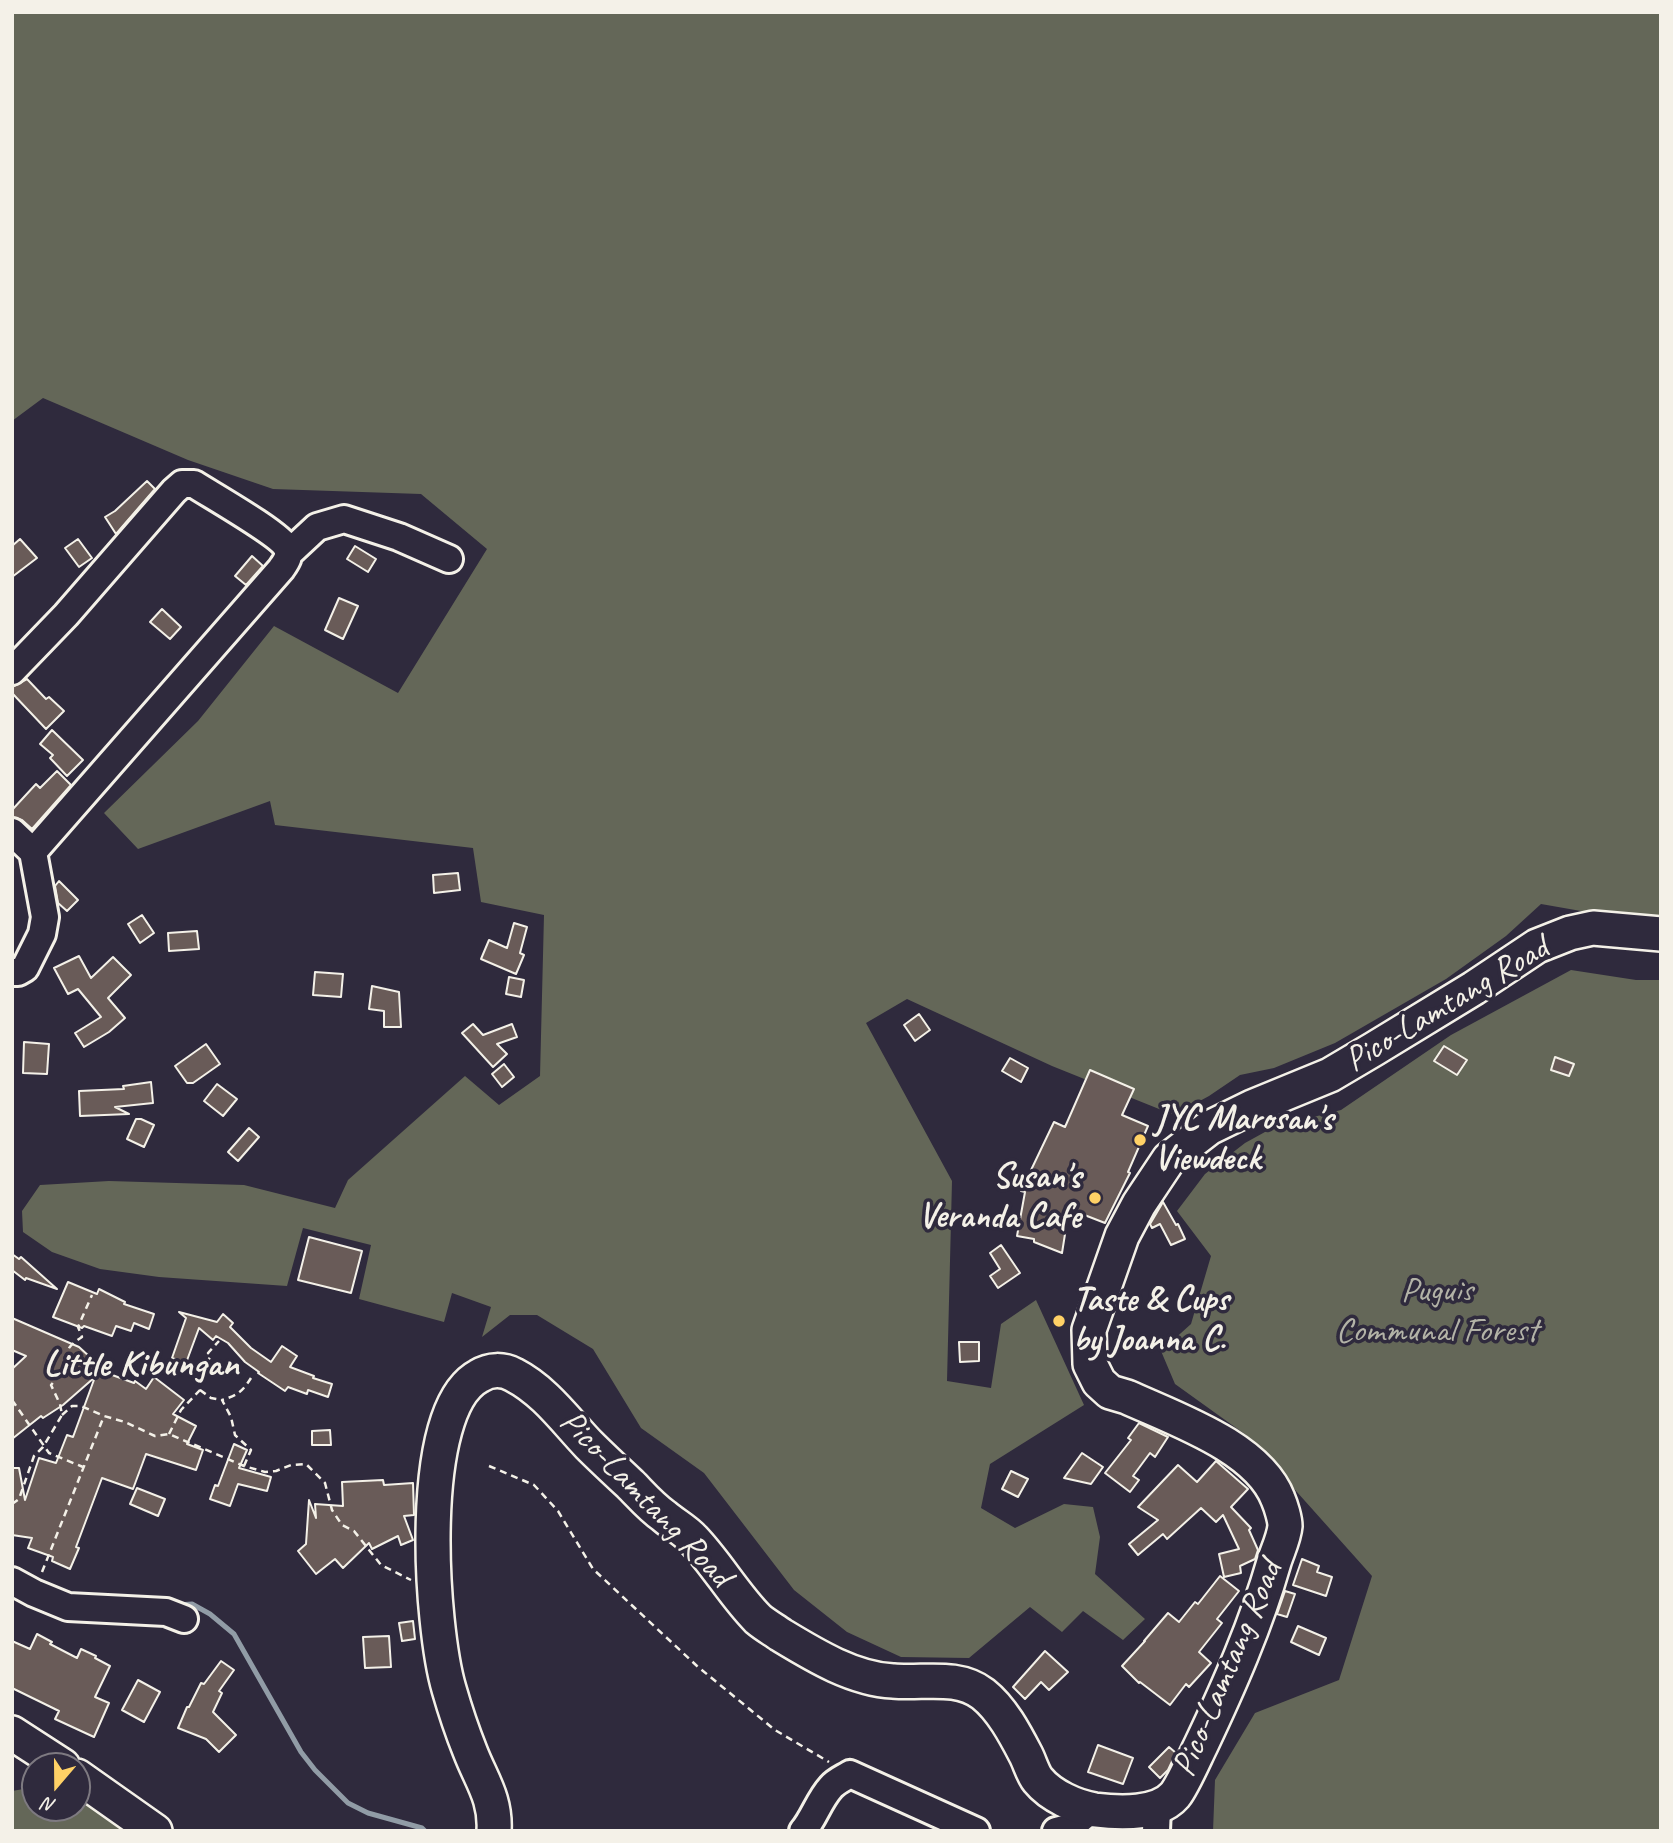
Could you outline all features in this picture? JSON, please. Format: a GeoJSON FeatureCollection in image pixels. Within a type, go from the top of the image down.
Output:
{"type":"FeatureCollection","features":[{"type":"Feature","properties":{"kind":"main road","name":"Pico-Lamtang Road"},"geometry":{"type":"LineString","coordinates":[[494,1831],[489,1792],[471,1756],[447,1685],[434,1585],[433,1519],[439,1451],[454,1405],[462,1389],[473,1378],[488,1371],[505,1371],[519,1377],[551,1404],[589,1445],[660,1513],[691,1537],[760,1621],[810,1652],[857,1674],[890,1681],[946,1681],[971,1686],[986,1696],[1001,1714],[1039,1781],[1062,1799],[1092,1810],[1133,1811],[1157,1819],[1175,1796],[1226,1692],[1267,1588],[1285,1526],[1278,1497],[1260,1470],[1225,1443],[1127,1397],[1110,1392],[1098,1382],[1090,1364],[1088,1330],[1122,1236],[1139,1204],[1169,1159],[1209,1128],[1330,1075],[1537,946],[1570,933],[1593,928],[1661,934]]}},
{"type":"Feature","properties":{"kind":"main road"},"geometry":{"type":"LineString","coordinates":[[12,1733],[41,1752]]}},
{"type":"Feature","properties":{"kind":"main road"},"geometry":{"type":"LineString","coordinates":[[91,1786],[155,1831]]}},
{"type":"Feature","properties":{"kind":"street"},"geometry":{"type":"LineString","coordinates":[[12,671],[66,615],[182,484],[194,484],[267,530],[287,547],[288,554],[281,569],[33,852]]}},
{"type":"Feature","properties":{"kind":"street"},"geometry":{"type":"LineString","coordinates":[[288,554],[317,527],[344,519],[398,537],[450,559]]}},
{"type":"Feature","properties":{"kind":"street"},"geometry":{"type":"LineString","coordinates":[[12,832],[33,852],[45,917],[42,934],[25,968],[12,972]]}},
{"type":"Feature","properties":{"kind":"street"},"geometry":{"type":"LineString","coordinates":[[12,1581],[68,1606],[166,1612],[184,1619]]}},
{"type":"Feature","properties":{"kind":"street"},"geometry":{"type":"LineString","coordinates":[[803,1831],[832,1785],[850,1774],[976,1831]]}},
{"type":"Feature","properties":{"kind":"street"},"geometry":{"type":"LineString","coordinates":[[1056,1831],[1072,1827],[1092,1810]]}},
{"type":"Feature","properties":{"kind":"path"},"geometry":{"type":"LineString","coordinates":[[62,1415],[51,1385],[69,1364],[67,1355],[70,1346],[82,1338],[78,1327],[92,1295]]}},
{"type":"Feature","properties":{"kind":"path"},"geometry":{"type":"LineString","coordinates":[[219,1341],[208,1353],[211,1356],[197,1376],[200,1390],[211,1398],[222,1400],[243,1391],[251,1378]]}},
{"type":"Feature","properties":{"kind":"path"},"geometry":{"type":"LineString","coordinates":[[169,1434],[181,1410],[200,1390]]}},
{"type":"Feature","properties":{"kind":"path"},"geometry":{"type":"LineString","coordinates":[[12,1400],[49,1453],[83,1467]]}},
{"type":"Feature","properties":{"kind":"path"},"geometry":{"type":"LineString","coordinates":[[222,1400],[232,1417],[235,1435],[251,1450],[244,1466]]}},
{"type":"Feature","properties":{"kind":"path"},"geometry":{"type":"LineString","coordinates":[[12,1504],[19,1499],[34,1456],[43,1447],[62,1415],[72,1406],[81,1406],[155,1436],[169,1434],[244,1466],[265,1472],[306,1464],[325,1483],[332,1510],[342,1525],[354,1531],[381,1565],[412,1581],[434,1585]]}},
{"type":"Feature","properties":{"kind":"path"},"geometry":{"type":"LineString","coordinates":[[40,1577],[104,1416]]}},
{"type":"Feature","properties":{"kind":"path"},"geometry":{"type":"LineString","coordinates":[[489,1465],[534,1485],[558,1511],[593,1569],[696,1666],[775,1730],[850,1774]]}},
{"type":"Feature","properties":{"kind":"green space"},"geometry":{"type":"Polygon","coordinates":[[[12,12],[1661,12],[1661,919],[1598,914],[1541,904],[1506,936],[1446,979],[1335,1043],[1274,1068],[1240,1075],[1174,1115],[1052,1066],[907,999],[866,1023],[952,1181],[947,1381],[991,1388],[1001,1324],[1036,1300],[1084,1405],[990,1464],[981,1508],[1015,1528],[1064,1504],[1093,1507],[1100,1537],[1095,1574],[1145,1619],[1123,1640],[1083,1611],[1062,1632],[1030,1607],[969,1658],[901,1657],[847,1632],[794,1590],[704,1473],[641,1428],[593,1349],[537,1315],[510,1315],[482,1337],[491,1307],[452,1293],[444,1322],[359,1299],[371,1245],[303,1228],[287,1286],[159,1277],[100,1269],[52,1252],[23,1232],[22,1211],[40,1185],[109,1181],[244,1185],[335,1208],[348,1180],[465,1076],[499,1105],[540,1076],[544,915],[481,902],[473,848],[275,825],[270,801],[138,849],[104,813],[198,721],[274,626],[398,693],[487,549],[421,494],[273,489],[188,460],[43,398],[12,421],[12,12]]]}},
{"type":"Feature","properties":{"kind":"green space","name":"Puguis Communal Forest"},"geometry":{"type":"Polygon","coordinates":[[[1571,970],[1636,980],[1661,980],[1661,1831],[1213,1831],[1215,1780],[1255,1713],[1339,1680],[1372,1576],[1246,1435],[1175,1384],[1161,1351],[1191,1324],[1211,1256],[1177,1211],[1205,1174],[1245,1143],[1274,1127],[1341,1110],[1451,1035],[1571,970]]]}},
{"type":"Feature","properties":{"kind":"green space"},"geometry":{"type":"Polygon","coordinates":[[[21,1789],[21,1822],[91,1822],[91,1801],[131,1831],[12,1831],[12,1791],[21,1789]]]}},
{"type":"Feature","properties":{"kind":"building"},"geometry":{"type":"Polygon","coordinates":[[[147,481],[155,489],[116,534],[105,517],[147,481]]]}},
{"type":"Feature","properties":{"kind":"building"},"geometry":{"type":"Polygon","coordinates":[[[20,539],[37,558],[12,577],[12,546],[20,539]]]}},
{"type":"Feature","properties":{"kind":"building"},"geometry":{"type":"Polygon","coordinates":[[[78,539],[92,558],[79,567],[65,548],[78,539]]]}},
{"type":"Feature","properties":{"kind":"building"},"geometry":{"type":"Polygon","coordinates":[[[355,546],[376,559],[368,572],[347,559],[355,546]]]}},
{"type":"Feature","properties":{"kind":"building"},"geometry":{"type":"Polygon","coordinates":[[[252,556],[263,566],[246,585],[235,576],[252,556]]]}},
{"type":"Feature","properties":{"kind":"building"},"geometry":{"type":"Polygon","coordinates":[[[339,598],[358,606],[343,639],[325,630],[339,598]]]}},
{"type":"Feature","properties":{"kind":"building"},"geometry":{"type":"Polygon","coordinates":[[[162,609],[181,627],[170,639],[150,622],[162,609]]]}},
{"type":"Feature","properties":{"kind":"building"},"geometry":{"type":"Polygon","coordinates":[[[27,679],[46,699],[49,697],[64,711],[46,729],[12,693],[12,687],[27,679]]]}},
{"type":"Feature","properties":{"kind":"building"},"geometry":{"type":"Polygon","coordinates":[[[52,730],[83,760],[67,776],[50,758],[53,755],[40,744],[52,730]]]}},
{"type":"Feature","properties":{"kind":"building"},"geometry":{"type":"Polygon","coordinates":[[[57,771],[71,785],[32,829],[22,820],[12,817],[12,810],[36,784],[40,788],[57,771]]]}},
{"type":"Feature","properties":{"kind":"building"},"geometry":{"type":"Polygon","coordinates":[[[458,873],[460,890],[434,893],[433,875],[458,873]]]}},
{"type":"Feature","properties":{"kind":"building"},"geometry":{"type":"Polygon","coordinates":[[[59,881],[78,900],[67,911],[58,903],[55,886],[59,881]]]}},
{"type":"Feature","properties":{"kind":"building"},"geometry":{"type":"Polygon","coordinates":[[[142,915],[154,933],[140,943],[128,924],[142,915]]]}},
{"type":"Feature","properties":{"kind":"building"},"geometry":{"type":"Polygon","coordinates":[[[514,923],[527,927],[520,953],[524,955],[516,974],[481,959],[489,940],[507,948],[514,923]]]}},
{"type":"Feature","properties":{"kind":"building"},"geometry":{"type":"Polygon","coordinates":[[[197,931],[199,949],[169,951],[168,933],[197,931]]]}},
{"type":"Feature","properties":{"kind":"building"},"geometry":{"type":"Polygon","coordinates":[[[79,956],[91,978],[113,957],[131,975],[108,998],[125,1018],[109,1032],[84,1047],[75,1033],[101,1017],[78,989],[68,994],[54,968],[79,956]]]}},
{"type":"Feature","properties":{"kind":"building"},"geometry":{"type":"Polygon","coordinates":[[[315,972],[343,974],[341,997],[313,995],[315,972]]]}},
{"type":"Feature","properties":{"kind":"building"},"geometry":{"type":"Polygon","coordinates":[[[509,977],[524,980],[521,997],[506,994],[509,977]]]}},
{"type":"Feature","properties":{"kind":"building"},"geometry":{"type":"Polygon","coordinates":[[[372,986],[399,992],[401,1027],[384,1027],[384,1011],[369,1009],[372,986]]]}},
{"type":"Feature","properties":{"kind":"building"},"geometry":{"type":"Polygon","coordinates":[[[919,1014],[930,1030],[915,1041],[904,1025],[919,1014]]]}},
{"type":"Feature","properties":{"kind":"building"},"geometry":{"type":"Polygon","coordinates":[[[473,1024],[483,1035],[512,1024],[517,1037],[497,1044],[507,1054],[493,1067],[462,1033],[473,1024]]]}},
{"type":"Feature","properties":{"kind":"building"},"geometry":{"type":"Polygon","coordinates":[[[24,1042],[49,1044],[47,1074],[23,1073],[24,1042]]]}},
{"type":"Feature","properties":{"kind":"building"},"geometry":{"type":"Polygon","coordinates":[[[206,1044],[220,1064],[193,1083],[187,1083],[175,1066],[206,1044]]]}},
{"type":"Feature","properties":{"kind":"building"},"geometry":{"type":"Polygon","coordinates":[[[1444,1046],[1467,1060],[1457,1075],[1434,1061],[1444,1046]]]}},
{"type":"Feature","properties":{"kind":"building"},"geometry":{"type":"Polygon","coordinates":[[[1555,1057],[1574,1064],[1569,1076],[1551,1070],[1555,1057]]]}},
{"type":"Feature","properties":{"kind":"building"},"geometry":{"type":"Polygon","coordinates":[[[1010,1058],[1028,1068],[1021,1082],[1002,1071],[1010,1058]]]}},
{"type":"Feature","properties":{"kind":"building"},"geometry":{"type":"Polygon","coordinates":[[[504,1064],[514,1077],[502,1087],[492,1074],[504,1064]]]}},
{"type":"Feature","properties":{"kind":"building"},"geometry":{"type":"Polygon","coordinates":[[[1090,1070],[1134,1089],[1122,1115],[1148,1126],[1128,1172],[1130,1173],[1105,1223],[1069,1209],[1062,1253],[1034,1242],[1034,1239],[1017,1236],[1025,1192],[1021,1191],[1054,1122],[1065,1127],[1090,1070]]]}},
{"type":"Feature","properties":{"kind":"building"},"geometry":{"type":"Polygon","coordinates":[[[151,1082],[153,1103],[115,1107],[129,1114],[80,1116],[79,1091],[124,1089],[123,1086],[151,1082]]]}},
{"type":"Feature","properties":{"kind":"building"},"geometry":{"type":"Polygon","coordinates":[[[217,1084],[237,1099],[223,1116],[204,1101],[217,1084]]]}},
{"type":"Feature","properties":{"kind":"building"},"geometry":{"type":"Polygon","coordinates":[[[136,1119],[154,1125],[144,1147],[127,1139],[136,1119]]]}},
{"type":"Feature","properties":{"kind":"building"},"geometry":{"type":"Polygon","coordinates":[[[249,1128],[259,1137],[238,1161],[228,1152],[249,1128]]]}},
{"type":"Feature","properties":{"kind":"building"},"geometry":{"type":"Polygon","coordinates":[[[1163,1202],[1185,1239],[1171,1245],[1160,1224],[1152,1228],[1150,1224],[1163,1202]]]}},
{"type":"Feature","properties":{"kind":"building"},"geometry":{"type":"Polygon","coordinates":[[[309,1237],[362,1251],[351,1293],[298,1280],[309,1237]]]}},
{"type":"Feature","properties":{"kind":"building"},"geometry":{"type":"Polygon","coordinates":[[[1001,1245],[1020,1273],[998,1288],[990,1276],[1000,1269],[990,1253],[1001,1245]]]}},
{"type":"Feature","properties":{"kind":"building"},"geometry":{"type":"Polygon","coordinates":[[[12,1254],[19,1259],[21,1257],[57,1289],[26,1278],[25,1280],[12,1270],[12,1254]]]}},
{"type":"Feature","properties":{"kind":"building"},"geometry":{"type":"Polygon","coordinates":[[[68,1282],[97,1294],[99,1289],[125,1302],[124,1304],[154,1314],[149,1329],[134,1323],[131,1331],[116,1326],[112,1336],[53,1317],[68,1282]]]}},
{"type":"Feature","properties":{"kind":"building"},"geometry":{"type":"Polygon","coordinates":[[[179,1312],[217,1322],[223,1314],[233,1323],[230,1327],[251,1348],[271,1362],[282,1346],[297,1356],[290,1367],[332,1384],[328,1397],[308,1390],[307,1394],[288,1387],[285,1391],[258,1373],[228,1343],[216,1336],[213,1340],[199,1328],[186,1363],[172,1358],[186,1318],[179,1312]]]}},
{"type":"Feature","properties":{"kind":"building"},"geometry":{"type":"Polygon","coordinates":[[[12,1318],[79,1347],[91,1358],[85,1365],[134,1383],[135,1381],[146,1389],[154,1377],[184,1400],[173,1414],[196,1426],[187,1444],[203,1450],[196,1470],[146,1454],[133,1489],[102,1478],[70,1569],[52,1561],[53,1557],[28,1548],[32,1538],[12,1535],[12,1468],[19,1468],[25,1500],[39,1458],[56,1463],[67,1435],[73,1437],[95,1377],[63,1405],[43,1418],[41,1416],[12,1439],[12,1369],[26,1356],[12,1350],[12,1318]]]}},
{"type":"Feature","properties":{"kind":"building"},"geometry":{"type":"Polygon","coordinates":[[[959,1342],[979,1342],[979,1361],[960,1362],[959,1342]]]}},
{"type":"Feature","properties":{"kind":"building"},"geometry":{"type":"Polygon","coordinates":[[[1139,1423],[1168,1437],[1155,1457],[1150,1453],[1133,1476],[1139,1480],[1130,1492],[1105,1473],[1131,1440],[1128,1438],[1139,1423]]]}},
{"type":"Feature","properties":{"kind":"building"},"geometry":{"type":"Polygon","coordinates":[[[330,1430],[331,1445],[312,1445],[312,1431],[330,1430]]]}},
{"type":"Feature","properties":{"kind":"building"},"geometry":{"type":"Polygon","coordinates":[[[234,1444],[247,1450],[239,1468],[271,1477],[267,1491],[238,1484],[230,1506],[210,1499],[215,1485],[218,1486],[234,1444]]]}},
{"type":"Feature","properties":{"kind":"building"},"geometry":{"type":"Polygon","coordinates":[[[1082,1453],[1103,1467],[1091,1484],[1064,1478],[1082,1453]]]}},
{"type":"Feature","properties":{"kind":"building"},"geometry":{"type":"Polygon","coordinates":[[[1216,1461],[1248,1489],[1231,1507],[1251,1528],[1249,1530],[1258,1550],[1255,1559],[1240,1566],[1241,1573],[1224,1577],[1219,1554],[1239,1549],[1223,1515],[1216,1522],[1201,1508],[1167,1539],[1163,1534],[1138,1555],[1129,1544],[1158,1520],[1138,1507],[1178,1465],[1197,1482],[1216,1461]]]}},
{"type":"Feature","properties":{"kind":"building"},"geometry":{"type":"Polygon","coordinates":[[[1011,1471],[1028,1479],[1018,1497],[1002,1489],[1011,1471]]]}},
{"type":"Feature","properties":{"kind":"building"},"geometry":{"type":"Polygon","coordinates":[[[383,1480],[384,1485],[413,1483],[414,1515],[404,1516],[413,1540],[401,1545],[398,1536],[372,1549],[369,1543],[343,1568],[335,1559],[316,1574],[298,1551],[306,1544],[309,1500],[316,1518],[315,1504],[343,1506],[342,1482],[383,1480]]]}},
{"type":"Feature","properties":{"kind":"building"},"geometry":{"type":"Polygon","coordinates":[[[137,1488],[165,1499],[158,1516],[130,1504],[137,1488]]]}},
{"type":"Feature","properties":{"kind":"building"},"geometry":{"type":"Polygon","coordinates":[[[1302,1559],[1319,1566],[1317,1572],[1332,1577],[1326,1596],[1293,1585],[1302,1559]]]}},
{"type":"Feature","properties":{"kind":"building"},"geometry":{"type":"Polygon","coordinates":[[[1220,1576],[1239,1591],[1217,1619],[1222,1623],[1199,1652],[1211,1663],[1189,1687],[1186,1684],[1170,1705],[1139,1683],[1122,1666],[1168,1613],[1179,1622],[1195,1602],[1198,1604],[1220,1576]]]}},
{"type":"Feature","properties":{"kind":"building"},"geometry":{"type":"Polygon","coordinates":[[[1285,1591],[1295,1594],[1287,1617],[1277,1614],[1285,1591]]]}},
{"type":"Feature","properties":{"kind":"building"},"geometry":{"type":"Polygon","coordinates":[[[413,1621],[415,1639],[402,1641],[399,1623],[413,1621]]]}},
{"type":"Feature","properties":{"kind":"building"},"geometry":{"type":"Polygon","coordinates":[[[1298,1626],[1326,1638],[1319,1655],[1291,1642],[1298,1626]]]}},
{"type":"Feature","properties":{"kind":"building"},"geometry":{"type":"Polygon","coordinates":[[[37,1634],[77,1658],[81,1649],[110,1666],[95,1697],[109,1703],[94,1737],[55,1719],[59,1711],[12,1688],[12,1641],[30,1649],[37,1634]]]}},
{"type":"Feature","properties":{"kind":"building"},"geometry":{"type":"Polygon","coordinates":[[[389,1636],[391,1667],[365,1668],[363,1637],[389,1636]]]}},
{"type":"Feature","properties":{"kind":"building"},"geometry":{"type":"Polygon","coordinates":[[[1045,1651],[1068,1672],[1049,1690],[1041,1682],[1025,1699],[1013,1687],[1045,1651]]]}},
{"type":"Feature","properties":{"kind":"building"},"geometry":{"type":"Polygon","coordinates":[[[221,1661],[234,1670],[219,1691],[222,1693],[213,1712],[236,1735],[219,1752],[206,1739],[178,1728],[201,1683],[204,1684],[221,1661]]]}},
{"type":"Feature","properties":{"kind":"building"},"geometry":{"type":"Polygon","coordinates":[[[138,1680],[160,1692],[144,1722],[122,1710],[138,1680]]]}},
{"type":"Feature","properties":{"kind":"building"},"geometry":{"type":"Polygon","coordinates":[[[1098,1745],[1133,1758],[1123,1784],[1088,1772],[1098,1745]]]}},
{"type":"Feature","properties":{"kind":"building"},"geometry":{"type":"Polygon","coordinates":[[[1169,1747],[1176,1753],[1168,1770],[1160,1778],[1149,1767],[1169,1747]]]}},
{"type":"Feature","properties":{"kind":"waterway"},"geometry":{"type":"LineString","coordinates":[[178,1605],[192,1604],[210,1614],[234,1634],[301,1752],[348,1803],[368,1813],[425,1831]]}},
{"type":"Feature","properties":{"kind":"place","name":"JYC Marosan's Viewdeck"},"geometry":{"type":"Point","coordinates":[1140,1140]}},
{"type":"Feature","properties":{"kind":"place","name":"Susan's Veranda Cafe"},"geometry":{"type":"Point","coordinates":[1095,1198]}},
{"type":"Feature","properties":{"kind":"place","name":"Taste & Cups by Joanna C."},"geometry":{"type":"Point","coordinates":[1059,1321]}},
{"type":"Feature","properties":{"kind":"district","name":"Little Kibungan"},"geometry":{"type":"Point","coordinates":[141,1365]}}]}
